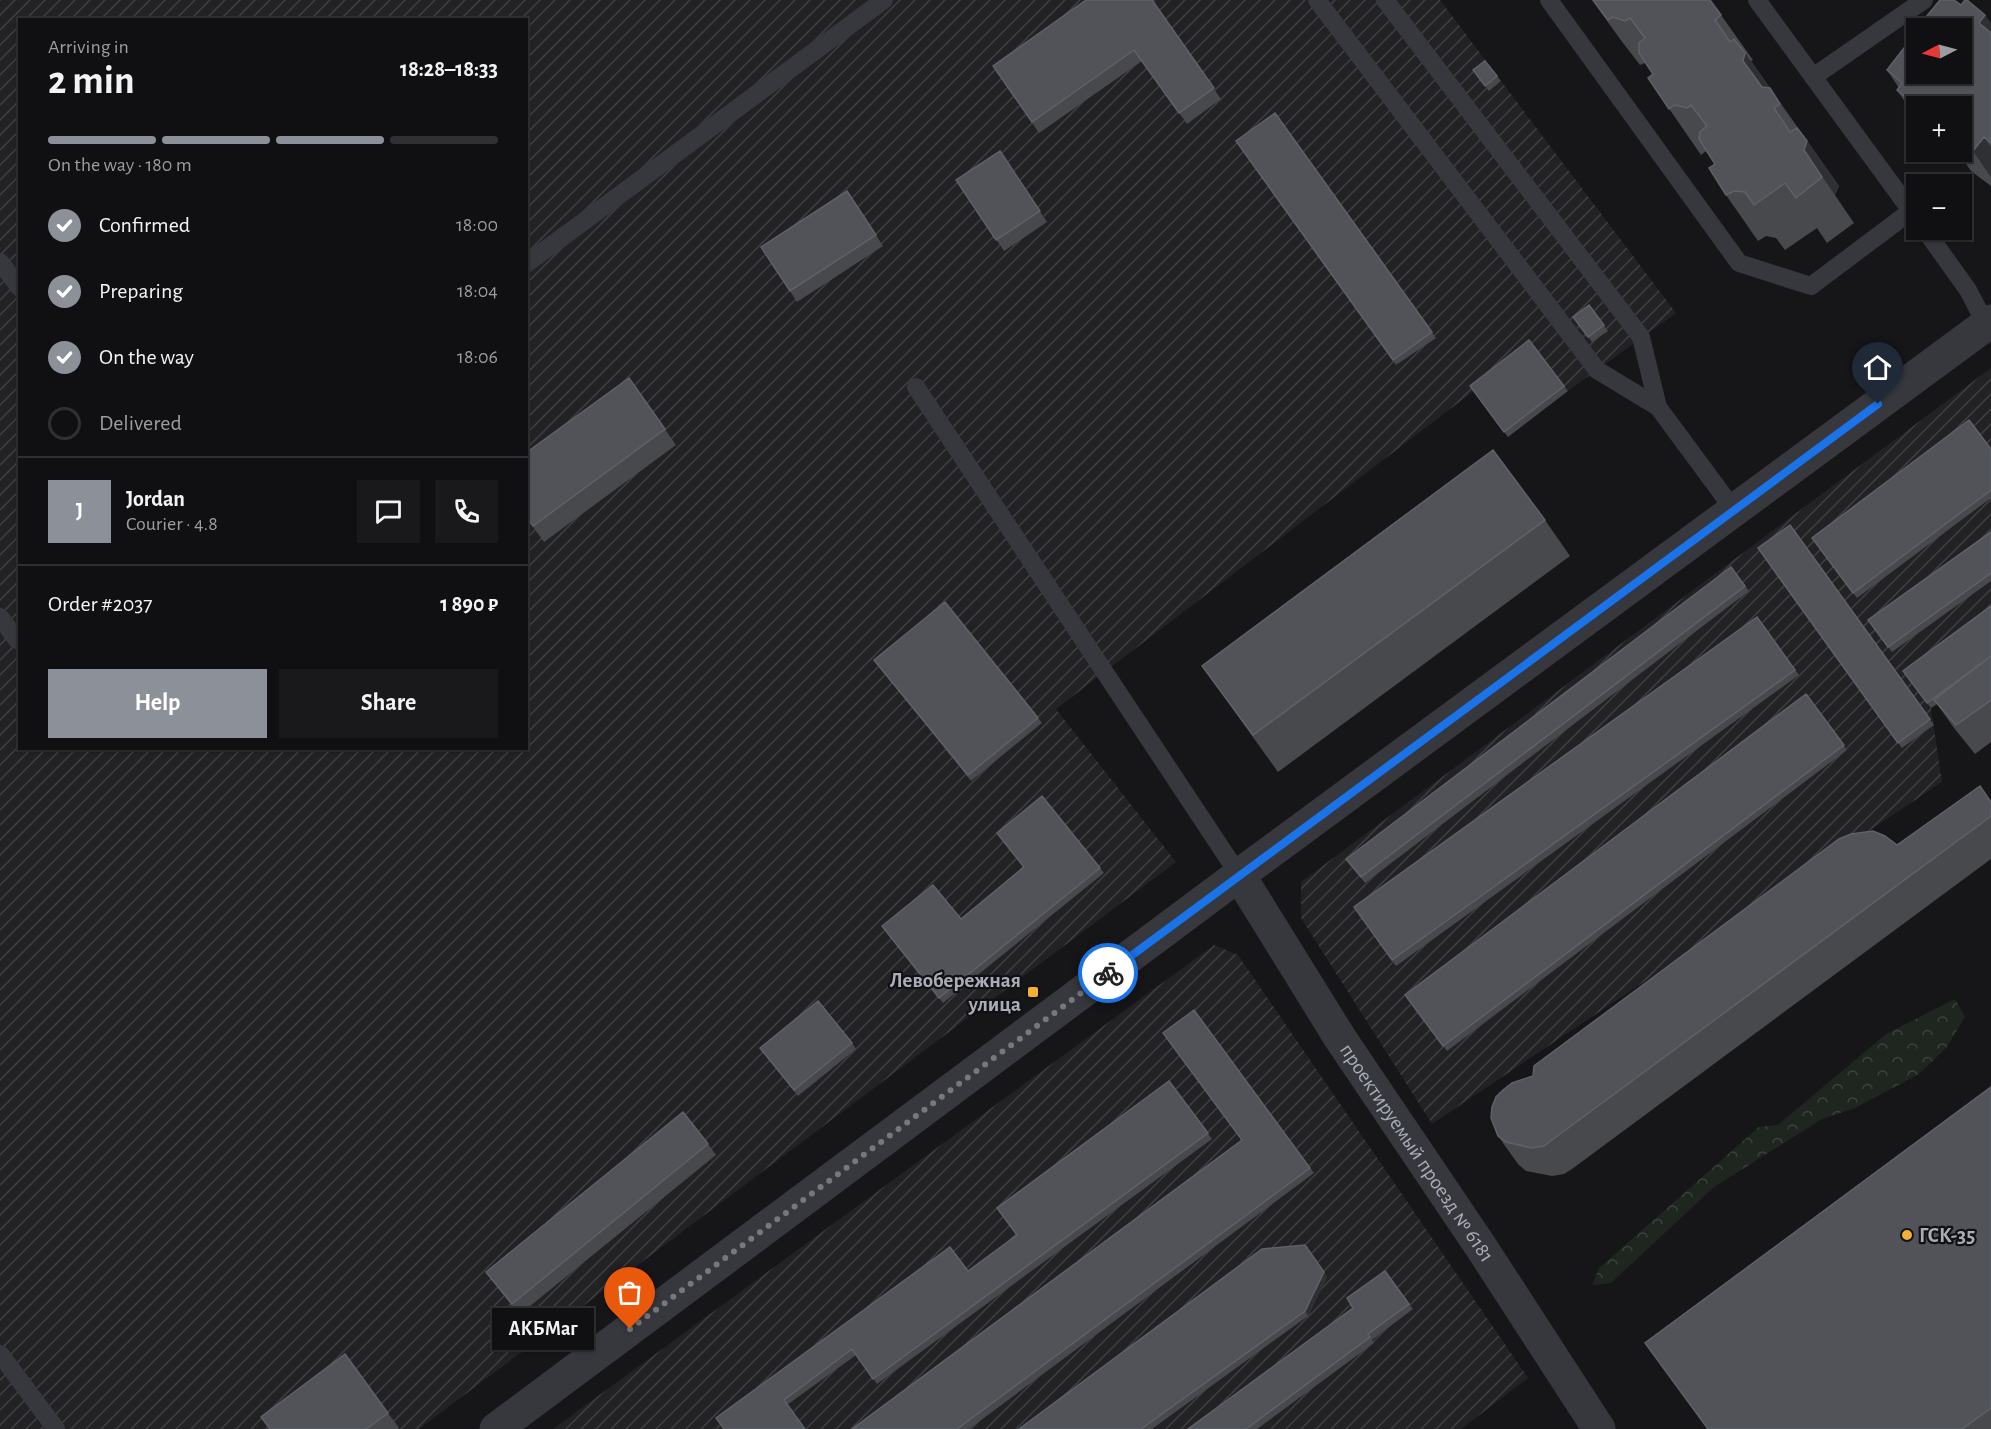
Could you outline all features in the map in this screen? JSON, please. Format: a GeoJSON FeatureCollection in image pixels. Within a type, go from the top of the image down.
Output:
{"type":"FeatureCollection","features":[{"type":"Feature","properties":{"kind":"street"},"geometry":{"type":"LineString","coordinates":[[496,1429],[1239,875],[1988,323]]}},
{"type":"Feature","properties":{"kind":"street","name":"проектируемый проезд № 6181"},"geometry":{"type":"LineString","coordinates":[[1239,875],[1340,1038],[1481,1247],[1599,1429]]}},
{"type":"Feature","properties":{"kind":"lane"},"geometry":{"type":"LineString","coordinates":[[528,263],[884,0]]}},
{"type":"Feature","properties":{"kind":"lane"},"geometry":{"type":"LineString","coordinates":[[1317,0],[1598,370],[1658,406]]}},
{"type":"Feature","properties":{"kind":"lane"},"geometry":{"type":"LineString","coordinates":[[1385,0],[1641,337],[1658,406],[1734,510]]}},
{"type":"Feature","properties":{"kind":"lane"},"geometry":{"type":"LineString","coordinates":[[1550,0],[1739,263],[1810,286],[1906,220]]}},
{"type":"Feature","properties":{"kind":"lane"},"geometry":{"type":"LineString","coordinates":[[1757,0],[1906,204]]}},
{"type":"Feature","properties":{"kind":"lane"},"geometry":{"type":"LineString","coordinates":[[1813,77],[1924,0]]}},
{"type":"Feature","properties":{"kind":"lane"},"geometry":{"type":"LineString","coordinates":[[1932,240],[1968,290],[1988,323]]}},
{"type":"Feature","properties":{"kind":"lane"},"geometry":{"type":"LineString","coordinates":[[0,262],[18,285]]}},
{"type":"Feature","properties":{"kind":"lane"},"geometry":{"type":"LineString","coordinates":[[916,387],[1239,875]]}},
{"type":"Feature","properties":{"kind":"lane"},"geometry":{"type":"LineString","coordinates":[[0,617],[12,641]]}},
{"type":"Feature","properties":{"kind":"lane"},"geometry":{"type":"LineString","coordinates":[[0,1354],[57,1429]]}},
{"type":"Feature","properties":{"kind":"shaded area"},"geometry":{"type":"Polygon","coordinates":[[[0,0],[1440,0],[1676,313],[1568,391],[1533,346],[1056,709],[1176,862],[419,1429],[0,1429],[0,0]]]}},
{"type":"Feature","properties":{"kind":"shaded area"},"geometry":{"type":"Polygon","coordinates":[[[1991,368],[1991,664],[1931,708],[1942,782],[1432,1124],[1301,918],[1301,882],[1991,368]]]}},
{"type":"Feature","properties":{"kind":"shaded area"},"geometry":{"type":"Polygon","coordinates":[[[1214,945],[1238,955],[1528,1378],[1461,1429],[553,1429],[1214,945]]]}},
{"type":"Feature","properties":{"kind":"green space"},"geometry":{"type":"Polygon","coordinates":[[[1955,999],[1965,1017],[1946,1048],[1919,1074],[1855,1108],[1822,1119],[1714,1187],[1611,1283],[1592,1285],[1599,1268],[1759,1127],[1778,1125],[1886,1034],[1955,999]]]}},
{"type":"Feature","properties":{"kind":"building"},"geometry":{"type":"Polygon","coordinates":[[[1086,0],[1152,0],[1214,88],[1179,113],[1134,50],[1032,122],[993,66],[1086,0]]]}},
{"type":"Feature","properties":{"kind":"building"},"geometry":{"type":"Polygon","coordinates":[[[1593,0],[1710,0],[1721,15],[1715,20],[1730,42],[1734,39],[1745,53],[1743,61],[1762,87],[1770,88],[1780,104],[1774,108],[1790,132],[1797,128],[1807,141],[1804,150],[1822,177],[1796,198],[1785,183],[1754,205],[1745,192],[1734,191],[1726,195],[1709,168],[1715,164],[1699,139],[1700,132],[1707,126],[1691,105],[1687,108],[1675,105],[1669,109],[1648,78],[1653,74],[1639,53],[1639,43],[1645,38],[1630,18],[1625,21],[1613,17],[1608,20],[1593,0]]]}},
{"type":"Feature","properties":{"kind":"building"},"geometry":{"type":"Polygon","coordinates":[[[1940,0],[1954,0],[1961,5],[1967,0],[1985,15],[1979,23],[1991,33],[1991,143],[1984,137],[1972,150],[1972,96],[1906,98],[1897,90],[1902,83],[1887,70],[1906,45],[1906,84],[1972,84],[1972,18],[1925,18],[1940,0]]]}},
{"type":"Feature","properties":{"kind":"building"},"geometry":{"type":"Polygon","coordinates":[[[1485,61],[1497,76],[1485,86],[1473,70],[1485,61]]]}},
{"type":"Feature","properties":{"kind":"building"},"geometry":{"type":"Polygon","coordinates":[[[1275,113],[1432,332],[1393,360],[1236,141],[1275,113]]]}},
{"type":"Feature","properties":{"kind":"building"},"geometry":{"type":"Polygon","coordinates":[[[1000,151],[1040,211],[996,240],[956,180],[1000,151]]]}},
{"type":"Feature","properties":{"kind":"building"},"geometry":{"type":"Polygon","coordinates":[[[847,191],[876,235],[790,291],[761,247],[847,191]]]}},
{"type":"Feature","properties":{"kind":"building"},"geometry":{"type":"Polygon","coordinates":[[[1589,305],[1604,325],[1588,337],[1573,317],[1589,305]]]}},
{"type":"Feature","properties":{"kind":"building"},"geometry":{"type":"Polygon","coordinates":[[[1529,340],[1564,386],[1504,432],[1470,386],[1529,340]]]}},
{"type":"Feature","properties":{"kind":"building"},"geometry":{"type":"Polygon","coordinates":[[[629,378],[665,429],[533,526],[528,520],[528,452],[629,378]]]}},
{"type":"Feature","properties":{"kind":"building"},"geometry":{"type":"Polygon","coordinates":[[[1969,420],[1991,449],[1991,490],[1853,593],[1812,538],[1969,420]]]}},
{"type":"Feature","properties":{"kind":"building"},"geometry":{"type":"Polygon","coordinates":[[[1493,450],[1545,520],[1253,735],[1202,666],[1493,450]]]}},
{"type":"Feature","properties":{"kind":"building"},"geometry":{"type":"Polygon","coordinates":[[[1790,525],[1930,719],[1898,743],[1758,548],[1790,525]]]}},
{"type":"Feature","properties":{"kind":"building"},"geometry":{"type":"Polygon","coordinates":[[[1991,532],[1991,573],[1888,647],[1868,620],[1991,532]]]}},
{"type":"Feature","properties":{"kind":"building"},"geometry":{"type":"Polygon","coordinates":[[[1731,567],[1745,586],[1361,877],[1346,859],[1731,567]]]}},
{"type":"Feature","properties":{"kind":"building"},"geometry":{"type":"Polygon","coordinates":[[[945,602],[1038,718],[968,775],[874,660],[945,602]]]}},
{"type":"Feature","properties":{"kind":"building"},"geometry":{"type":"Polygon","coordinates":[[[1991,606],[1991,656],[1927,703],[1903,671],[1991,606]]]}},
{"type":"Feature","properties":{"kind":"building"},"geometry":{"type":"Polygon","coordinates":[[[1757,617],[1795,670],[1392,960],[1354,907],[1757,617]]]}},
{"type":"Feature","properties":{"kind":"building"},"geometry":{"type":"Polygon","coordinates":[[[1991,656],[1991,700],[1956,725],[1934,700],[1991,656]]]}},
{"type":"Feature","properties":{"kind":"building"},"geometry":{"type":"Polygon","coordinates":[[[1806,694],[1844,745],[1443,1046],[1405,995],[1806,694]]]}},
{"type":"Feature","properties":{"kind":"building"},"geometry":{"type":"Polygon","coordinates":[[[1980,786],[1991,802],[1991,816],[1544,1146],[1532,1148],[1506,1142],[1498,1136],[1491,1118],[1492,1107],[1496,1097],[1503,1090],[1512,1083],[1533,1076],[1534,1066],[1839,839],[1851,834],[1873,831],[1897,845],[1980,786]]]}},
{"type":"Feature","properties":{"kind":"building"},"geometry":{"type":"Polygon","coordinates":[[[1042,796],[1100,868],[939,998],[882,926],[933,885],[961,919],[1024,867],[997,833],[1042,796]]]}},
{"type":"Feature","properties":{"kind":"building"},"geometry":{"type":"Polygon","coordinates":[[[818,1001],[852,1043],[794,1090],[760,1048],[818,1001]]]}},
{"type":"Feature","properties":{"kind":"building"},"geometry":{"type":"Polygon","coordinates":[[[1194,1010],[1310,1168],[957,1429],[852,1429],[1242,1140],[1163,1033],[1194,1010]]]}},
{"type":"Feature","properties":{"kind":"building"},"geometry":{"type":"Polygon","coordinates":[[[1169,1081],[1208,1133],[873,1379],[852,1349],[784,1400],[805,1429],[724,1429],[716,1418],[950,1247],[968,1271],[1017,1235],[997,1208],[1169,1081]]]}},
{"type":"Feature","properties":{"kind":"building","name":"ГСК-35"},"geometry":{"type":"Polygon","coordinates":[[[1991,1087],[1991,1408],[1962,1429],[1708,1429],[1645,1343],[1991,1087]]]}},
{"type":"Feature","properties":{"kind":"building"},"geometry":{"type":"Polygon","coordinates":[[[683,1112],[708,1144],[512,1304],[486,1272],[683,1112]]]}},
{"type":"Feature","properties":{"kind":"building"},"geometry":{"type":"Polygon","coordinates":[[[1305,1245],[1324,1272],[1305,1311],[1141,1429],[1019,1429],[1262,1249],[1305,1245]]]}},
{"type":"Feature","properties":{"kind":"building"},"geometry":{"type":"Polygon","coordinates":[[[1385,1271],[1409,1304],[1368,1334],[1370,1337],[1246,1429],[1188,1429],[1353,1308],[1347,1298],[1385,1271]]]}},
{"type":"Feature","properties":{"kind":"building"},"geometry":{"type":"Polygon","coordinates":[[[345,1354],[388,1413],[366,1429],[270,1429],[261,1417],[345,1354]]]}},
{"type":"Feature","properties":{"kind":"way so far"},"geometry":{"type":"LineString","coordinates":[[630,1329],[1108,973]]}},
{"type":"Feature","properties":{"kind":"place","name":"Левобережная улица"},"geometry":{"type":"Point","coordinates":[1033,992]}},
{"type":"Feature","properties":{"kind":"place","name":"ГСК-35"},"geometry":{"type":"Point","coordinates":[1907,1235]}},
{"type":"Feature","properties":{"kind":"place","name":"АКБМаг"},"geometry":{"type":"Point","coordinates":[630,1329]}},
{"type":"Feature","properties":{"kind":"route"},"geometry":{"type":"LineString","coordinates":[[1108,973],[1878,404]]}}]}
